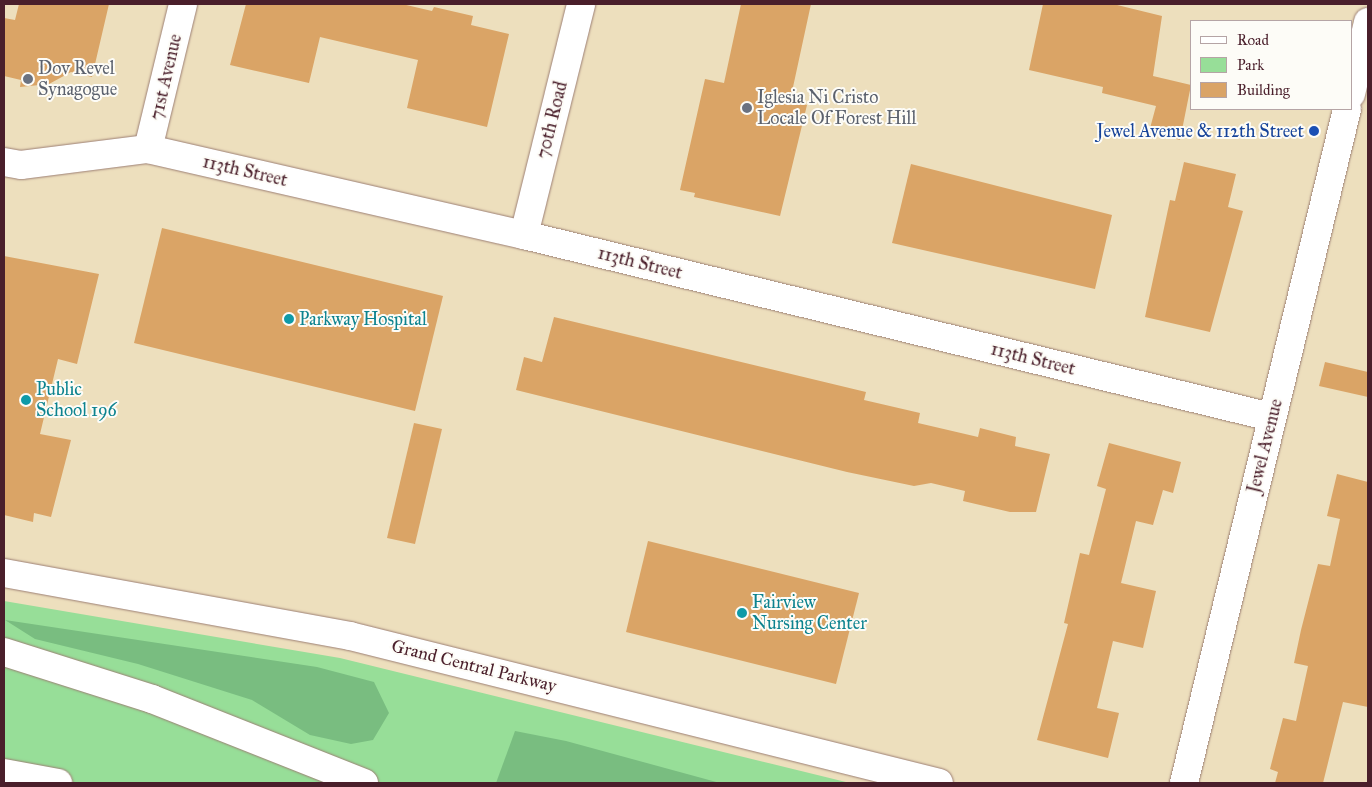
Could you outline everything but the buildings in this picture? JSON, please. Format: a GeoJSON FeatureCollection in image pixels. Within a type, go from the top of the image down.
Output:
{"type":"FeatureCollection","features":[{"type":"Feature","properties":{"kind":"main road","name":"71st Avenue"},"geometry":{"type":"LineString","coordinates":[[148,149],[183,4]]}},
{"type":"Feature","properties":{"kind":"main road","name":"70th Road"},"geometry":{"type":"LineString","coordinates":[[524,235],[581,4]]}},
{"type":"Feature","properties":{"kind":"main road"},"geometry":{"type":"LineString","coordinates":[[1352,90],[1368,22]]}},
{"type":"Feature","properties":{"kind":"main road","name":"Jewel Avenue"},"geometry":{"type":"LineString","coordinates":[[1184,783],[1347,110]]}},
{"type":"Feature","properties":{"kind":"main road","name":"113th Street"},"geometry":{"type":"LineString","coordinates":[[4,162],[20,165],[148,149],[524,235],[1272,418]]}},
{"type":"Feature","properties":{"kind":"main road","name":"Grand Central Parkway"},"geometry":{"type":"LineString","coordinates":[[4,573],[350,636],[939,783]]}},
{"type":"Feature","properties":{"kind":"main road"},"geometry":{"type":"LineString","coordinates":[[4,652],[152,699],[364,783]]}},
{"type":"Feature","properties":{"kind":"main road"},"geometry":{"type":"LineString","coordinates":[[4,773],[58,783]]}},
{"type":"Feature","properties":{"kind":"green space"},"geometry":{"type":"Polygon","coordinates":[[[4,601],[340,658],[850,783],[4,783],[4,601]]]}},
{"type":"Feature","properties":{"kind":"green space"},"geometry":{"type":"Polygon","coordinates":[[[5,620],[317,667],[374,682],[389,713],[373,740],[351,744],[310,735],[252,700],[138,664],[35,639],[5,620]]]}},
{"type":"Feature","properties":{"kind":"green space"},"geometry":{"type":"Polygon","coordinates":[[[515,731],[566,741],[720,783],[496,783],[515,731]]]}},
{"type":"Feature","properties":{"kind":"place","name":"Dov Revel Synagogue"},"geometry":{"type":"Point","coordinates":[28,79]}},
{"type":"Feature","properties":{"kind":"place","name":"Iglesia Ni Cristo Locale Of Forest Hill"},"geometry":{"type":"Point","coordinates":[747,108]}},
{"type":"Feature","properties":{"kind":"place","name":"Jewel Avenue & 112th Street"},"geometry":{"type":"Point","coordinates":[1314,131]}},
{"type":"Feature","properties":{"kind":"place","name":"Parkway Hospital"},"geometry":{"type":"Point","coordinates":[289,319]}},
{"type":"Feature","properties":{"kind":"place","name":"Public School 196"},"geometry":{"type":"Point","coordinates":[26,400]}},
{"type":"Feature","properties":{"kind":"place","name":"Fairview Nursing Center"},"geometry":{"type":"Point","coordinates":[742,613]}}]}
